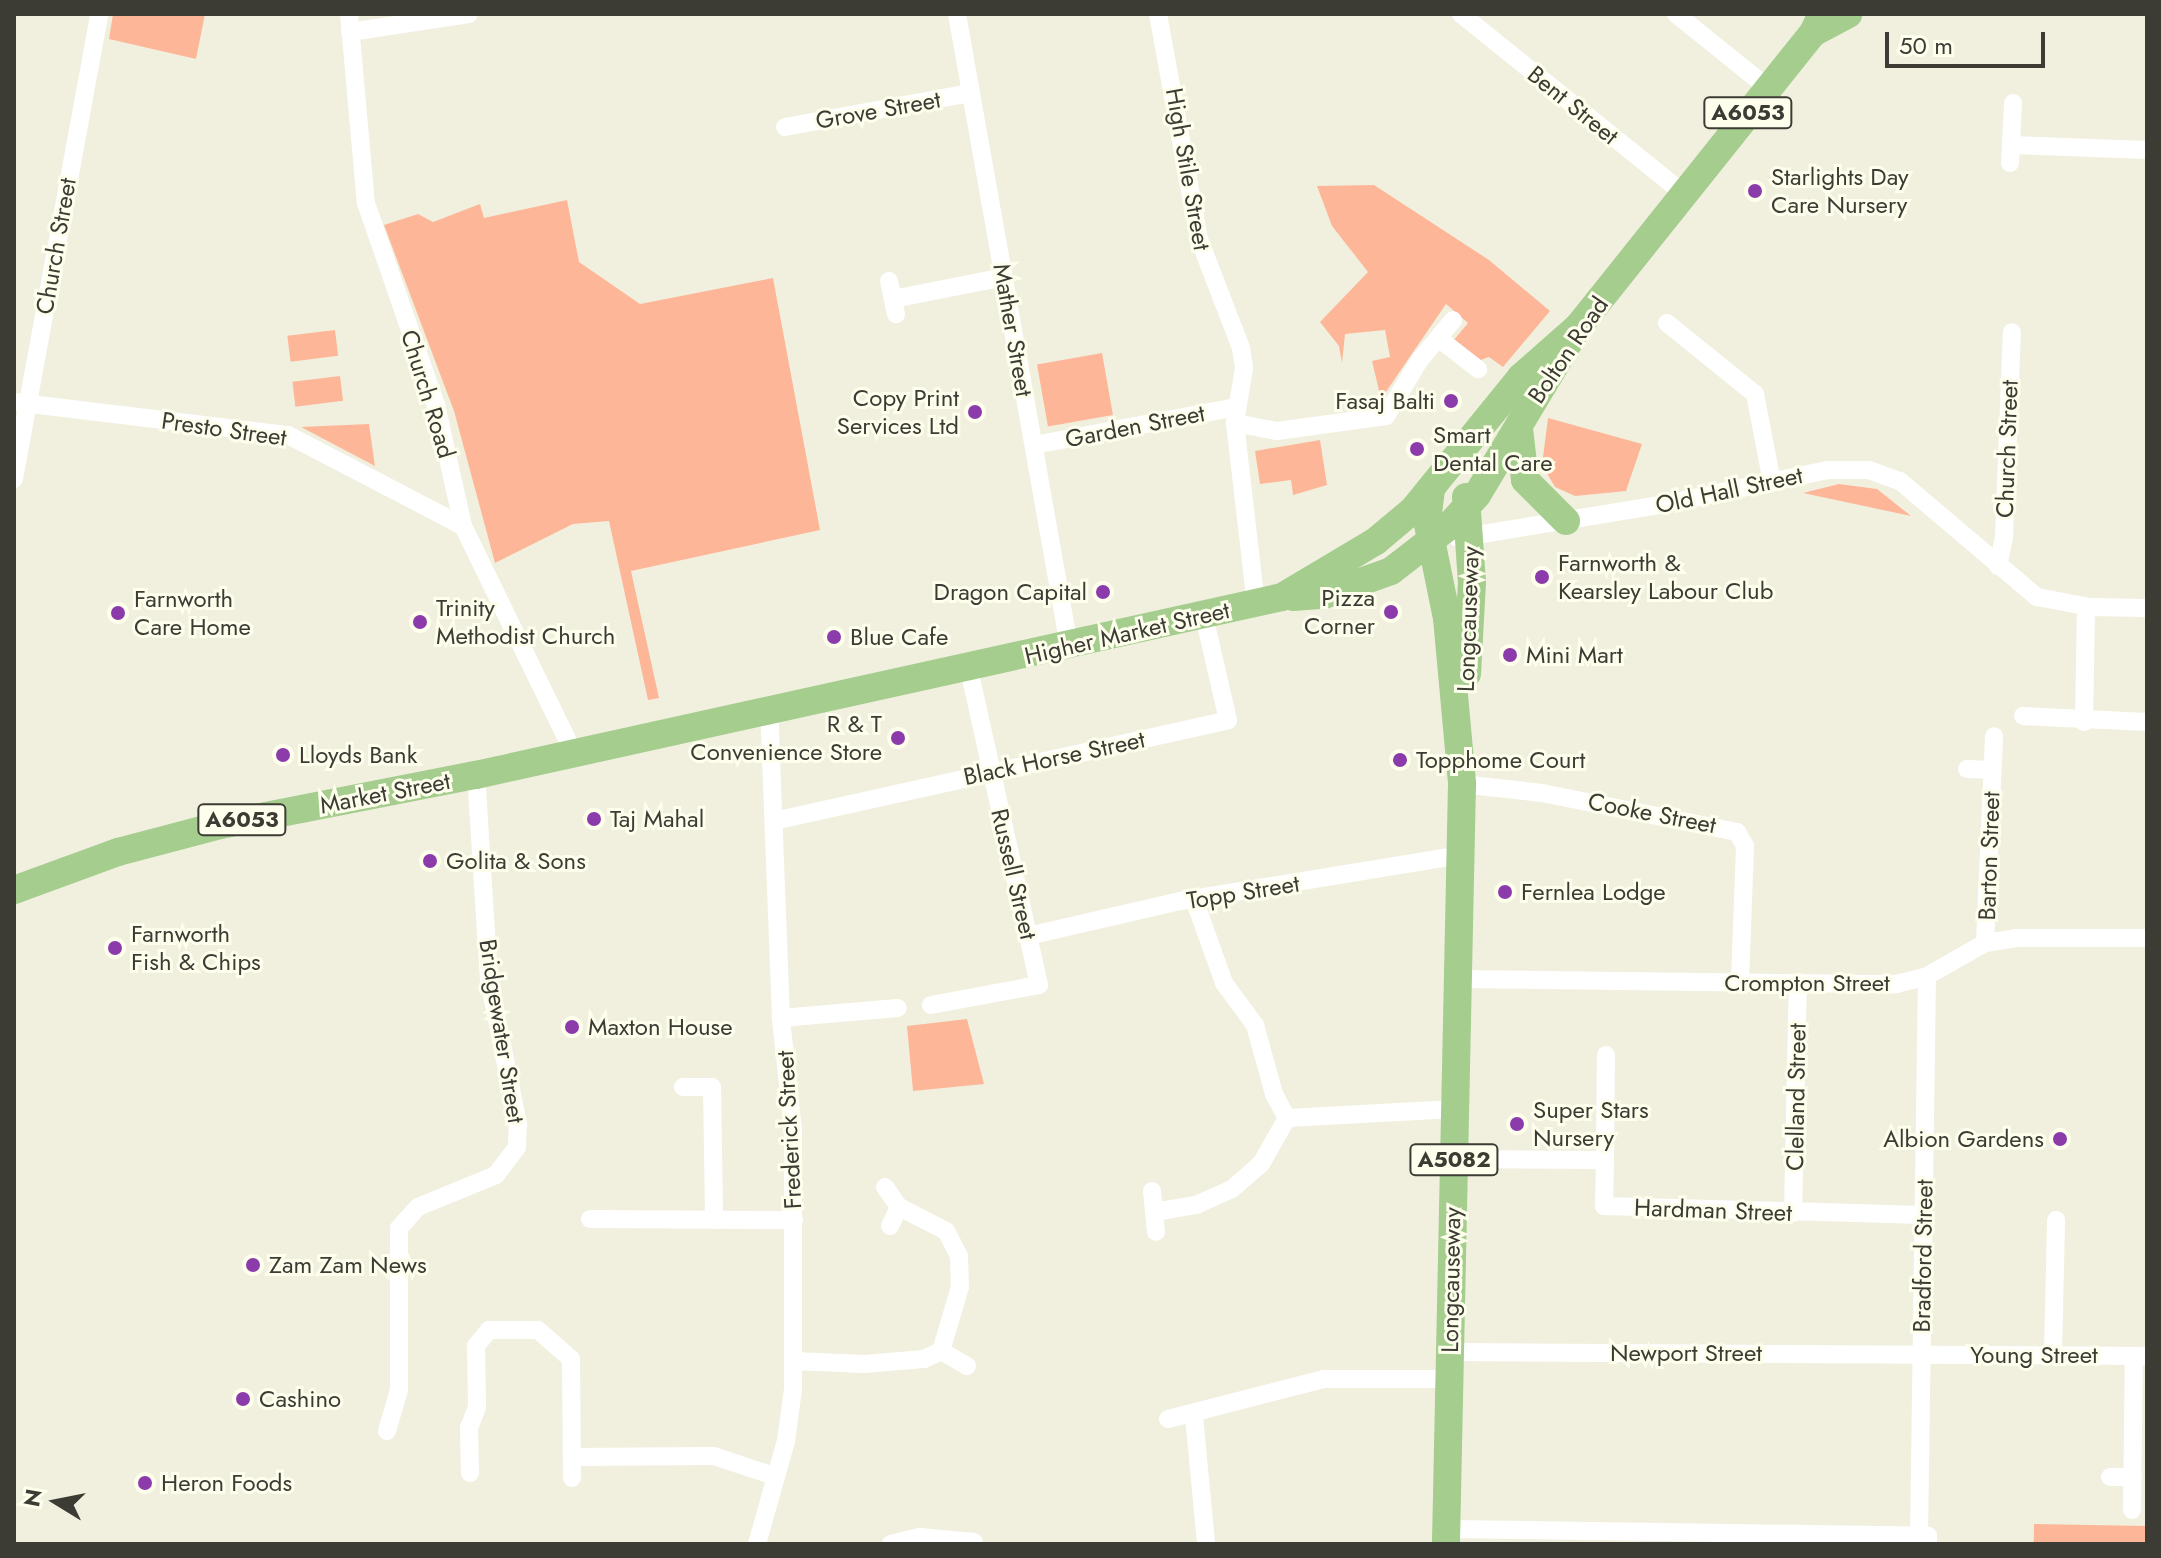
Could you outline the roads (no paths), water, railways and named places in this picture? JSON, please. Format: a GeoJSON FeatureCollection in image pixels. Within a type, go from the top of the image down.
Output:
{"type":"FeatureCollection","features":[{"type":"Feature","properties":{"kind":"main road","name":"Bolton Road"},"geometry":{"type":"LineString","coordinates":[[1269,600],[1324,595],[1363,584],[1429,544],[1469,504],[1494,473],[1519,424],[1578,327],[1685,195],[1817,23],[1848,14]]}},
{"type":"Feature","properties":{"kind":"main road","name":"Higher Market Street"},"geometry":{"type":"LineString","coordinates":[[574,754],[969,669],[1269,600],[1376,541],[1438,482],[1521,377],[1578,327]]}},
{"type":"Feature","properties":{"kind":"main road"},"geometry":{"type":"LineString","coordinates":[[1519,424],[1518,453],[1525,480],[1566,521]]}},
{"type":"Feature","properties":{"kind":"main road"},"geometry":{"type":"LineString","coordinates":[[1438,482],[1463,487],[1469,504]]}},
{"type":"Feature","properties":{"kind":"main road","name":"Longcauseway"},"geometry":{"type":"LineString","coordinates":[[1438,482],[1429,544],[1447,618],[1461,779]]}},
{"type":"Feature","properties":{"kind":"main road","name":"Longcauseway"},"geometry":{"type":"LineString","coordinates":[[1447,1537],[1461,779],[1471,535],[1469,504]]}},
{"type":"Feature","properties":{"kind":"main road","name":"Market Street"},"geometry":{"type":"LineString","coordinates":[[14,890],[163,839],[574,754]]}},
{"type":"Feature","properties":{"kind":"street","name":"Church Street"},"geometry":{"type":"LineString","coordinates":[[14,479],[21,403],[99,14]]}},
{"type":"Feature","properties":{"kind":"street"},"geometry":{"type":"LineString","coordinates":[[350,23],[469,14]]}},
{"type":"Feature","properties":{"kind":"street","name":"Mather Street"},"geometry":{"type":"LineString","coordinates":[[957,14],[1069,646]]}},
{"type":"Feature","properties":{"kind":"street","name":"High Stile Street"},"geometry":{"type":"LineString","coordinates":[[1158,14],[1199,239],[1241,348],[1244,368],[1236,415],[1269,600]]}},
{"type":"Feature","properties":{"kind":"street","name":"Bent Street"},"geometry":{"type":"LineString","coordinates":[[1461,14],[1685,195]]}},
{"type":"Feature","properties":{"kind":"street"},"geometry":{"type":"LineString","coordinates":[[1676,14],[1768,88]]}},
{"type":"Feature","properties":{"kind":"street","name":"Church Road"},"geometry":{"type":"LineString","coordinates":[[350,23],[366,203],[436,405],[463,526],[574,754]]}},
{"type":"Feature","properties":{"kind":"street","name":"Grove Street"},"geometry":{"type":"LineString","coordinates":[[785,127],[971,93]]}},
{"type":"Feature","properties":{"kind":"street"},"geometry":{"type":"LineString","coordinates":[[2013,103],[2011,154],[2147,150]]}},
{"type":"Feature","properties":{"kind":"street"},"geometry":{"type":"LineString","coordinates":[[892,298],[1004,277]]}},
{"type":"Feature","properties":{"kind":"street"},"geometry":{"type":"LineString","coordinates":[[1236,415],[1277,431],[1386,416],[1453,320]]}},
{"type":"Feature","properties":{"kind":"street"},"geometry":{"type":"LineString","coordinates":[[1667,323],[1755,394],[1772,482]]}},
{"type":"Feature","properties":{"kind":"street","name":"Church Street"},"geometry":{"type":"LineString","coordinates":[[1998,566],[2004,537],[2012,332]]}},
{"type":"Feature","properties":{"kind":"street"},"geometry":{"type":"LineString","coordinates":[[1438,338],[1478,369]]}},
{"type":"Feature","properties":{"kind":"street","name":"Presto Street"},"geometry":{"type":"LineString","coordinates":[[21,403],[288,435],[463,526]]}},
{"type":"Feature","properties":{"kind":"street","name":"Garden Street"},"geometry":{"type":"LineString","coordinates":[[1034,445],[1236,415]]}},
{"type":"Feature","properties":{"kind":"street","name":"Old Hall Street"},"geometry":{"type":"LineString","coordinates":[[1429,544],[1828,470],[1884,474],[1900,481],[2037,597],[2086,607],[2147,608]]}},
{"type":"Feature","properties":{"kind":"street"},"geometry":{"type":"LineString","coordinates":[[2084,722],[2086,607]]}},
{"type":"Feature","properties":{"kind":"street","name":"Black Horse Street"},"geometry":{"type":"LineString","coordinates":[[774,821],[1228,720],[1204,616]]}},
{"type":"Feature","properties":{"kind":"street","name":"Russell Street"},"geometry":{"type":"LineString","coordinates":[[931,1005],[1039,985],[969,669]]}},
{"type":"Feature","properties":{"kind":"street","name":"Frederick Street"},"geometry":{"type":"LineString","coordinates":[[757,1544],[791,1409],[793,1361],[791,1088],[781,1018],[769,712]]}},
{"type":"Feature","properties":{"kind":"street"},"geometry":{"type":"LineString","coordinates":[[2023,716],[2084,722],[2147,722]]}},
{"type":"Feature","properties":{"kind":"street","name":"Barton Street"},"geometry":{"type":"LineString","coordinates":[[1985,943],[1994,736]]}},
{"type":"Feature","properties":{"kind":"street","name":"Barton Street"},"geometry":{"type":"LineString","coordinates":[[1967,769],[1992,770]]}},
{"type":"Feature","properties":{"kind":"street","name":"Bridgewater Street"},"geometry":{"type":"LineString","coordinates":[[387,1431],[399,1390],[398,1239],[403,1219],[418,1207],[496,1175],[517,1147],[518,1124],[489,980],[476,775]]}},
{"type":"Feature","properties":{"kind":"street","name":"Cooke Street"},"geometry":{"type":"LineString","coordinates":[[1461,779],[1737,832],[1745,846],[1740,982]]}},
{"type":"Feature","properties":{"kind":"street","name":"Topp Street"},"geometry":{"type":"LineString","coordinates":[[1028,936],[1194,899],[1460,855]]}},
{"type":"Feature","properties":{"kind":"street"},"geometry":{"type":"LineString","coordinates":[[1194,899],[1224,983],[1255,1025],[1274,1094],[1287,1118]]}},
{"type":"Feature","properties":{"kind":"street","name":"Crompton Street"},"geometry":{"type":"LineString","coordinates":[[1457,979],[1896,984],[1927,976],[1985,943],[2147,938]]}},
{"type":"Feature","properties":{"kind":"street","name":"Bradford Street"},"geometry":{"type":"LineString","coordinates":[[1925,1538],[1921,1355],[1927,976]]}},
{"type":"Feature","properties":{"kind":"street","name":"Clelland Street"},"geometry":{"type":"LineString","coordinates":[[1793,1213],[1798,982]]}},
{"type":"Feature","properties":{"kind":"street"},"geometry":{"type":"LineString","coordinates":[[781,1018],[898,1008]]}},
{"type":"Feature","properties":{"kind":"street"},"geometry":{"type":"LineString","coordinates":[[1454,1159],[1605,1160],[1606,1055]]}},
{"type":"Feature","properties":{"kind":"street"},"geometry":{"type":"LineString","coordinates":[[683,1087],[712,1087],[714,1220]]}},
{"type":"Feature","properties":{"kind":"street"},"geometry":{"type":"LineString","coordinates":[[1287,1118],[1455,1109]]}},
{"type":"Feature","properties":{"kind":"street"},"geometry":{"type":"LineString","coordinates":[[1154,1212],[1196,1205],[1232,1189],[1261,1164],[1287,1118]]}},
{"type":"Feature","properties":{"kind":"street","name":"Hardman Street"},"geometry":{"type":"LineString","coordinates":[[1605,1160],[1604,1206],[1923,1215]]}},
{"type":"Feature","properties":{"kind":"street"},"geometry":{"type":"LineString","coordinates":[[793,1361],[865,1364],[924,1359],[941,1351],[960,1287],[959,1256],[946,1231],[899,1207],[885,1187]]}},
{"type":"Feature","properties":{"kind":"street"},"geometry":{"type":"LineString","coordinates":[[1152,1191],[1156,1232]]}},
{"type":"Feature","properties":{"kind":"street"},"geometry":{"type":"LineString","coordinates":[[890,1226],[899,1207]]}},
{"type":"Feature","properties":{"kind":"street"},"geometry":{"type":"LineString","coordinates":[[590,1219],[794,1220]]}},
{"type":"Feature","properties":{"kind":"street"},"geometry":{"type":"LineString","coordinates":[[2053,1355],[2056,1220]]}},
{"type":"Feature","properties":{"kind":"street"},"geometry":{"type":"LineString","coordinates":[[470,1473],[469,1428],[477,1407],[476,1346],[489,1330],[544,1332],[567,1352],[572,1478]]}},
{"type":"Feature","properties":{"kind":"street"},"geometry":{"type":"LineString","coordinates":[[941,1351],[967,1366]]}},
{"type":"Feature","properties":{"kind":"street","name":"Newport Street"},"geometry":{"type":"LineString","coordinates":[[1168,1419],[1194,1416],[1324,1379],[1450,1366],[1921,1355]]}},
{"type":"Feature","properties":{"kind":"street","name":"Young Street"},"geometry":{"type":"LineString","coordinates":[[1921,1355],[2140,1356]]}},
{"type":"Feature","properties":{"kind":"street"},"geometry":{"type":"LineString","coordinates":[[2132,1510],[2140,1356]]}},
{"type":"Feature","properties":{"kind":"street"},"geometry":{"type":"LineString","coordinates":[[1194,1416],[1206,1544]]}},
{"type":"Feature","properties":{"kind":"street"},"geometry":{"type":"LineString","coordinates":[[572,1457],[714,1456],[774,1476]]}},
{"type":"Feature","properties":{"kind":"street"},"geometry":{"type":"LineString","coordinates":[[2110,1477],[2133,1477]]}},
{"type":"Feature","properties":{"kind":"street"},"geometry":{"type":"LineString","coordinates":[[891,1544],[920,1537],[979,1541]]}},
{"type":"Feature","properties":{"kind":"street"},"geometry":{"type":"LineString","coordinates":[[1447,1537],[1925,1538]]}},
{"type":"Feature","properties":{"kind":"place","name":"Starlights Day Care Nursery"},"geometry":{"type":"Point","coordinates":[1755,191]}},
{"type":"Feature","properties":{"kind":"place","name":"Fasaj Balti"},"geometry":{"type":"Point","coordinates":[1451,401]}},
{"type":"Feature","properties":{"kind":"place","name":"Copy Print Services Ltd"},"geometry":{"type":"Point","coordinates":[975,412]}},
{"type":"Feature","properties":{"kind":"place","name":"Smart Dental Care"},"geometry":{"type":"Point","coordinates":[1417,449]}},
{"type":"Feature","properties":{"kind":"place","name":"Farnworth & Kearsley Labour Club"},"geometry":{"type":"Point","coordinates":[1542,577]}},
{"type":"Feature","properties":{"kind":"place","name":"Dragon Capital"},"geometry":{"type":"Point","coordinates":[1103,592]}},
{"type":"Feature","properties":{"kind":"place","name":"Pizza Corner"},"geometry":{"type":"Point","coordinates":[1391,612]}},
{"type":"Feature","properties":{"kind":"place","name":"Farnworth Care Home"},"geometry":{"type":"Point","coordinates":[118,613]}},
{"type":"Feature","properties":{"kind":"place","name":"Trinity Methodist Church"},"geometry":{"type":"Point","coordinates":[420,622]}},
{"type":"Feature","properties":{"kind":"place","name":"Blue Cafe"},"geometry":{"type":"Point","coordinates":[834,637]}},
{"type":"Feature","properties":{"kind":"place","name":"Mini Mart"},"geometry":{"type":"Point","coordinates":[1510,655]}},
{"type":"Feature","properties":{"kind":"place","name":"R & T Convenience Store"},"geometry":{"type":"Point","coordinates":[898,738]}},
{"type":"Feature","properties":{"kind":"place","name":"Lloyds Bank"},"geometry":{"type":"Point","coordinates":[283,755]}},
{"type":"Feature","properties":{"kind":"place","name":"Topphome Court"},"geometry":{"type":"Point","coordinates":[1400,760]}},
{"type":"Feature","properties":{"kind":"place","name":"Taj Mahal"},"geometry":{"type":"Point","coordinates":[594,819]}},
{"type":"Feature","properties":{"kind":"place","name":"Golita & Sons"},"geometry":{"type":"Point","coordinates":[430,861]}},
{"type":"Feature","properties":{"kind":"place","name":"Fernlea Lodge"},"geometry":{"type":"Point","coordinates":[1505,892]}},
{"type":"Feature","properties":{"kind":"place","name":"Farnworth Fish & Chips"},"geometry":{"type":"Point","coordinates":[115,948]}},
{"type":"Feature","properties":{"kind":"place","name":"Maxton House"},"geometry":{"type":"Point","coordinates":[572,1027]}},
{"type":"Feature","properties":{"kind":"place","name":"Super Stars Nursery"},"geometry":{"type":"Point","coordinates":[1517,1124]}},
{"type":"Feature","properties":{"kind":"place","name":"Albion Gardens"},"geometry":{"type":"Point","coordinates":[2060,1139]}},
{"type":"Feature","properties":{"kind":"place","name":"Zam Zam News"},"geometry":{"type":"Point","coordinates":[253,1265]}},
{"type":"Feature","properties":{"kind":"place","name":"Cashino"},"geometry":{"type":"Point","coordinates":[243,1399]}},
{"type":"Feature","properties":{"kind":"place","name":"Heron Foods"},"geometry":{"type":"Point","coordinates":[145,1483]}}]}
